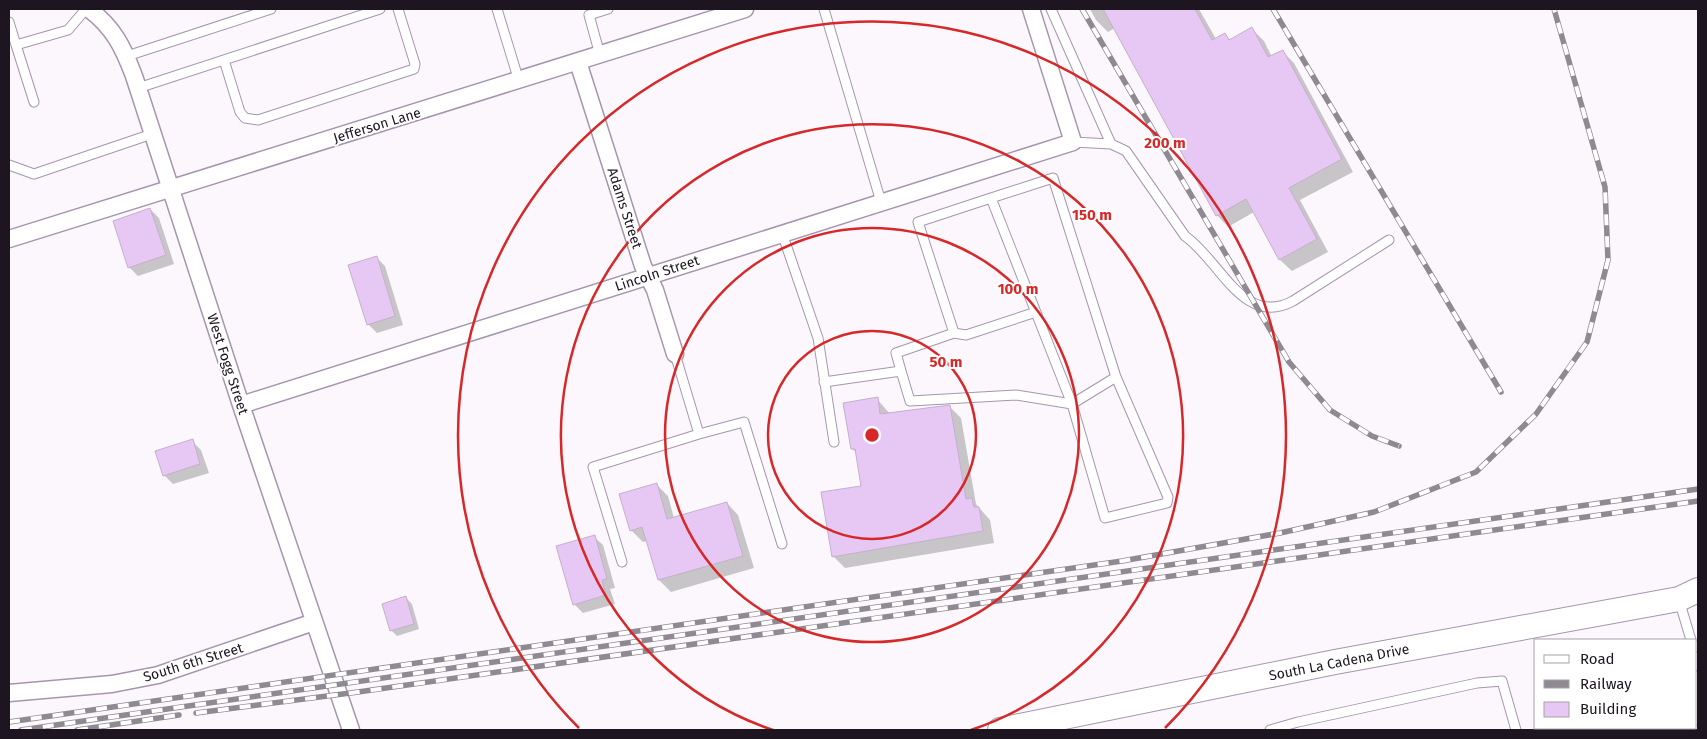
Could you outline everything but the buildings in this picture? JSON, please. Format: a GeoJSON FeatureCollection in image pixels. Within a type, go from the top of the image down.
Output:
{"type":"FeatureCollection","features":[{"type":"Feature","properties":{"kind":"main road","name":"South La Cadena Drive"},"geometry":{"type":"LineString","coordinates":[[1000,730],[1335,662],[1692,597]]}},
{"type":"Feature","properties":{"kind":"street","name":"West Fogg Street"},"geometry":{"type":"LineString","coordinates":[[92,9],[122,43],[127,56],[241,405],[351,730]]}},
{"type":"Feature","properties":{"kind":"street","name":"Jefferson Lane"},"geometry":{"type":"LineString","coordinates":[[9,239],[745,9]]}},
{"type":"Feature","properties":{"kind":"street"},"geometry":{"type":"LineString","coordinates":[[1031,9],[1073,142]]}},
{"type":"Feature","properties":{"kind":"street","name":"Adams Street"},"geometry":{"type":"LineString","coordinates":[[578,62],[675,354]]}},
{"type":"Feature","properties":{"kind":"street","name":"Lincoln Street"},"geometry":{"type":"LineString","coordinates":[[241,405],[1073,142]]}},
{"type":"Feature","properties":{"kind":"street","name":"South 6th Street"},"geometry":{"type":"LineString","coordinates":[[9,692],[112,684],[158,675],[314,622]]}},
{"type":"Feature","properties":{"kind":"lane"},"geometry":{"type":"LineString","coordinates":[[16,45],[68,30],[92,9]]}},
{"type":"Feature","properties":{"kind":"lane"},"geometry":{"type":"LineString","coordinates":[[127,56],[271,9]]}},
{"type":"Feature","properties":{"kind":"lane"},"geometry":{"type":"LineString","coordinates":[[138,88],[380,9]]}},
{"type":"Feature","properties":{"kind":"lane"},"geometry":{"type":"LineString","coordinates":[[224,60],[240,112],[245,118],[258,120],[414,69],[415,64],[398,9]]}},
{"type":"Feature","properties":{"kind":"lane"},"geometry":{"type":"LineString","coordinates":[[497,9],[518,81]]}},
{"type":"Feature","properties":{"kind":"lane"},"geometry":{"type":"LineString","coordinates":[[600,55],[589,12],[608,9]]}},
{"type":"Feature","properties":{"kind":"lane"},"geometry":{"type":"LineString","coordinates":[[824,9],[881,202]]}},
{"type":"Feature","properties":{"kind":"lane"},"geometry":{"type":"LineString","coordinates":[[1051,9],[1111,144]]}},
{"type":"Feature","properties":{"kind":"lane"},"geometry":{"type":"LineString","coordinates":[[9,22],[34,102]]}},
{"type":"Feature","properties":{"kind":"lane"},"geometry":{"type":"LineString","coordinates":[[9,165],[34,174],[152,134]]}},
{"type":"Feature","properties":{"kind":"lane"},"geometry":{"type":"LineString","coordinates":[[1073,142],[1111,144],[1126,151],[1185,236],[1197,244],[1244,299],[1265,309],[1282,308],[1294,302],[1389,240]]}},
{"type":"Feature","properties":{"kind":"lane"},"geometry":{"type":"LineString","coordinates":[[954,333],[918,222],[991,198],[1053,178],[1116,377],[1168,497],[1167,503],[1105,518],[1072,404],[991,198]]}},
{"type":"Feature","properties":{"kind":"lane"},"geometry":{"type":"LineString","coordinates":[[782,234],[818,338],[834,442]]}},
{"type":"Feature","properties":{"kind":"lane"},"geometry":{"type":"LineString","coordinates":[[1036,312],[966,335],[954,333],[896,353],[910,402],[1016,395],[1072,404],[1116,377]]}},
{"type":"Feature","properties":{"kind":"lane"},"geometry":{"type":"LineString","coordinates":[[675,354],[699,434]]}},
{"type":"Feature","properties":{"kind":"lane"},"geometry":{"type":"LineString","coordinates":[[824,382],[901,371]]}},
{"type":"Feature","properties":{"kind":"lane"},"geometry":{"type":"LineString","coordinates":[[622,562],[593,467],[744,422],[782,544]]}},
{"type":"Feature","properties":{"kind":"lane"},"geometry":{"type":"LineString","coordinates":[[1691,639],[1692,597]]}},
{"type":"Feature","properties":{"kind":"lane"},"geometry":{"type":"LineString","coordinates":[[1270,730],[1298,722],[1476,683],[1502,681],[1516,730]]}},
{"type":"Feature","properties":{"kind":"railway"},"geometry":{"type":"LineString","coordinates":[[1082,9],[1289,362],[1330,410],[1372,436],[1399,446]]}},
{"type":"Feature","properties":{"kind":"railway"},"geometry":{"type":"LineString","coordinates":[[1273,9],[1501,392]]}},
{"type":"Feature","properties":{"kind":"railway"},"geometry":{"type":"LineString","coordinates":[[9,722],[1122,561],[1280,533],[1374,512],[1476,472],[1536,414],[1587,342],[1608,260],[1605,187],[1554,9]]}},
{"type":"Feature","properties":{"kind":"railway"},"geometry":{"type":"LineString","coordinates":[[21,730],[1698,489]]}},
{"type":"Feature","properties":{"kind":"railway"},"geometry":{"type":"LineString","coordinates":[[196,713],[358,692],[1698,501]]}},
{"type":"Feature","properties":{"kind":"railway"},"geometry":{"type":"LineString","coordinates":[[77,730],[179,715]]}}]}
